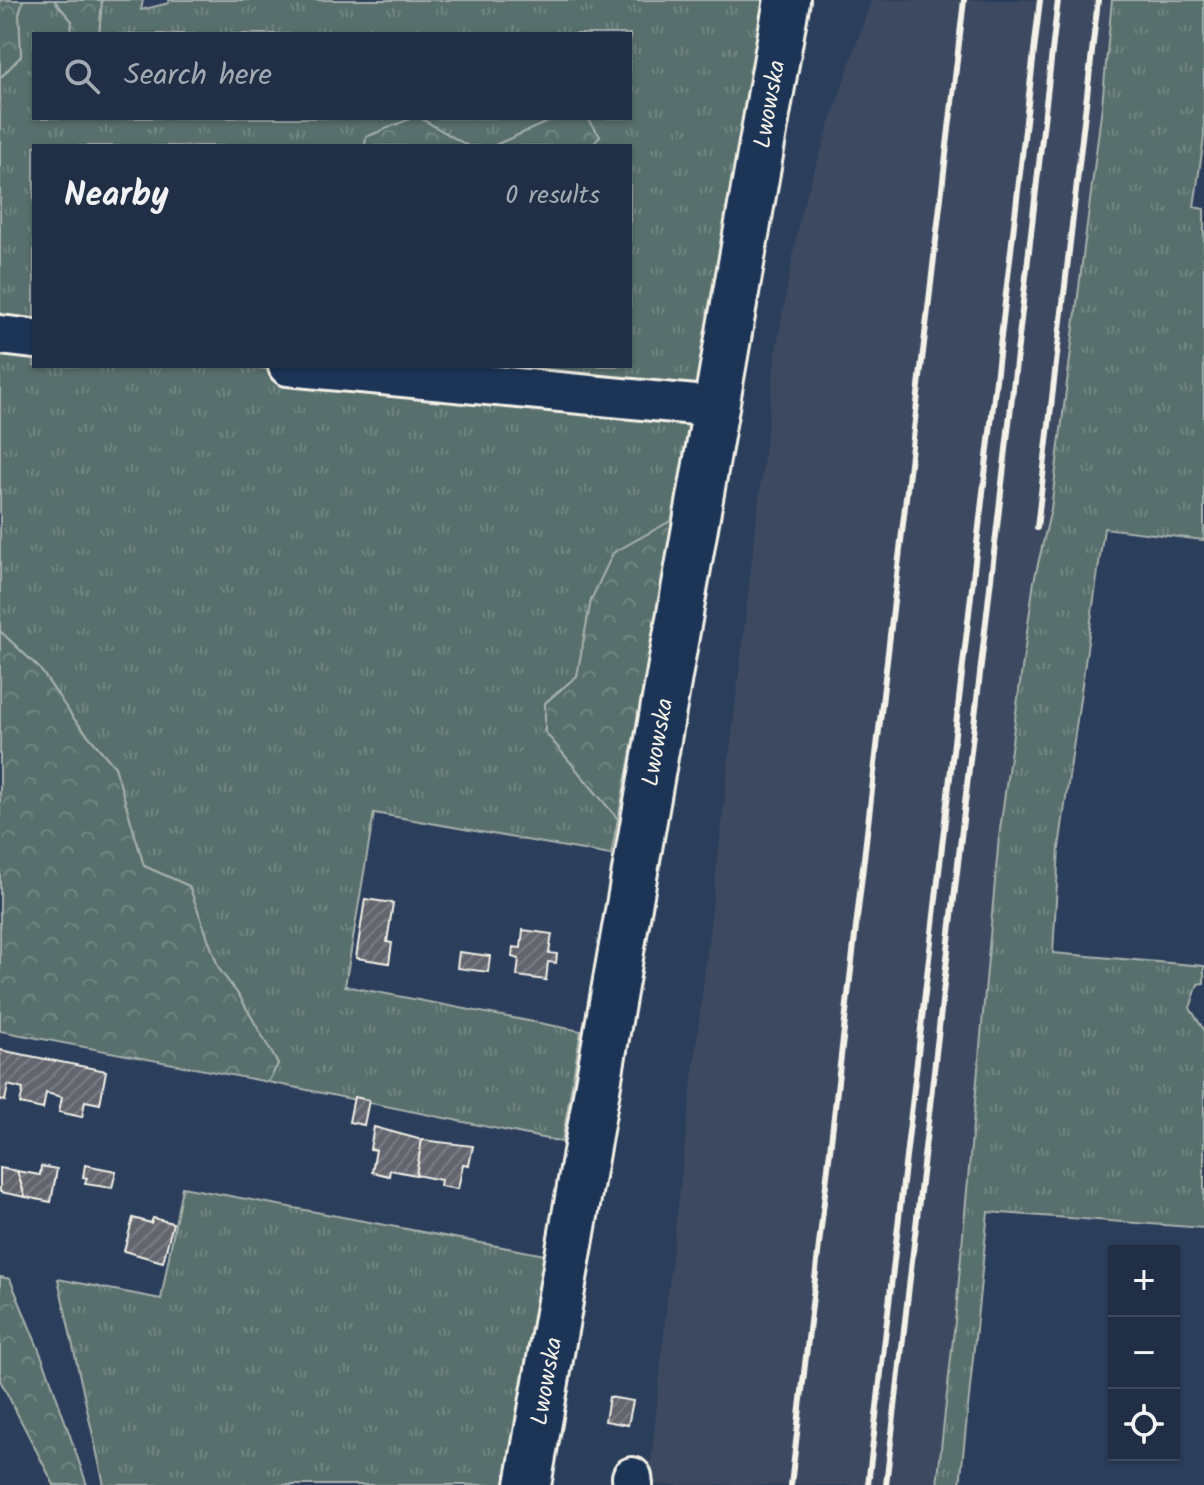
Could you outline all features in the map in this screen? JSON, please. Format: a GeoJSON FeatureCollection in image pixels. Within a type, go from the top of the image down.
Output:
{"type":"FeatureCollection","features":[{"type":"Feature","properties":{"kind":"main road","name":"Lwowska"},"geometry":{"type":"LineString","coordinates":[[528,1485],[787,0]]}},
{"type":"Feature","properties":{"kind":"street"},"geometry":{"type":"LineString","coordinates":[[0,335],[32,339]]}},
{"type":"Feature","properties":{"kind":"street"},"geometry":{"type":"LineString","coordinates":[[309,368],[716,407]]}},
{"type":"Feature","properties":{"kind":"shaded area"},"geometry":{"type":"Polygon","coordinates":[[[871,0],[1112,0],[1102,106],[1051,509],[1034,581],[999,837],[956,1312],[937,1485],[649,1485],[667,1301],[776,351],[801,211],[871,0]]]}},
{"type":"Feature","properties":{"kind":"green space"},"geometry":{"type":"Polygon","coordinates":[[[0,0],[23,0],[19,14],[21,56],[0,78],[0,0]]]}},
{"type":"Feature","properties":{"kind":"green space"},"geometry":{"type":"Polygon","coordinates":[[[23,0],[54,0],[72,21],[71,32],[32,32],[32,120],[632,120],[632,32],[99,32],[102,0],[143,0],[141,10],[169,3],[168,0],[764,0],[698,399],[398,368],[632,368],[632,144],[32,144],[32,329],[0,325],[0,78],[21,56],[19,14],[23,0]]]}},
{"type":"Feature","properties":{"kind":"green space"},"geometry":{"type":"Polygon","coordinates":[[[54,0],[102,0],[99,32],[71,32],[72,21],[54,0]]]}},
{"type":"Feature","properties":{"kind":"green space"},"geometry":{"type":"Polygon","coordinates":[[[1112,0],[1204,0],[1204,138],[1194,207],[1204,209],[1204,540],[1104,528],[1059,848],[1053,953],[1204,966],[1204,983],[1198,984],[1190,1008],[1204,1030],[1204,1228],[988,1212],[960,1485],[937,1485],[956,1312],[999,837],[1034,581],[1051,509],[1102,106],[1112,0]]]}},
{"type":"Feature","properties":{"kind":"green space"},"geometry":{"type":"Polygon","coordinates":[[[407,120],[423,120],[465,144],[365,144],[366,137],[407,120]]]}},
{"type":"Feature","properties":{"kind":"green space"},"geometry":{"type":"Polygon","coordinates":[[[552,120],[588,120],[600,136],[594,144],[498,144],[552,120]]]}},
{"type":"Feature","properties":{"kind":"green space"},"geometry":{"type":"Polygon","coordinates":[[[0,340],[32,344],[32,368],[257,368],[698,412],[676,518],[591,600],[577,676],[545,703],[545,732],[618,819],[611,855],[374,813],[345,986],[581,1031],[562,1142],[268,1082],[278,1064],[240,997],[219,969],[189,886],[144,866],[115,767],[74,719],[39,668],[0,631],[0,340]]]}},
{"type":"Feature","properties":{"kind":"green space"},"geometry":{"type":"Polygon","coordinates":[[[676,518],[618,819],[545,732],[545,703],[577,676],[591,600],[613,553],[676,518]]]}},
{"type":"Feature","properties":{"kind":"green space"},"geometry":{"type":"Polygon","coordinates":[[[0,631],[39,668],[74,719],[115,767],[144,866],[189,886],[219,969],[240,997],[278,1064],[268,1082],[0,1031],[0,631]]]}},
{"type":"Feature","properties":{"kind":"green space"},"geometry":{"type":"Polygon","coordinates":[[[182,1187],[545,1255],[505,1485],[104,1485],[58,1279],[161,1299],[182,1187]]]}},
{"type":"Feature","properties":{"kind":"green space"},"geometry":{"type":"Polygon","coordinates":[[[0,1277],[10,1279],[48,1372],[87,1485],[54,1485],[0,1380],[0,1277]]]}},
{"type":"Feature","properties":{"kind":"building"},"geometry":{"type":"Polygon","coordinates":[[[365,899],[393,903],[387,942],[392,943],[389,963],[356,958],[365,899]]]}},
{"type":"Feature","properties":{"kind":"building"},"geometry":{"type":"Polygon","coordinates":[[[523,930],[552,934],[549,953],[557,954],[556,963],[548,962],[546,980],[517,976],[519,959],[512,957],[513,947],[521,948],[523,930]]]}},
{"type":"Feature","properties":{"kind":"building"},"geometry":{"type":"Polygon","coordinates":[[[459,952],[490,956],[488,972],[457,968],[459,952]]]}},
{"type":"Feature","properties":{"kind":"building"},"geometry":{"type":"Polygon","coordinates":[[[0,1050],[106,1071],[100,1104],[85,1101],[82,1117],[59,1112],[62,1097],[46,1093],[43,1109],[20,1104],[23,1089],[8,1085],[5,1101],[0,1100],[0,1050]]]}},
{"type":"Feature","properties":{"kind":"building"},"geometry":{"type":"Polygon","coordinates":[[[354,1097],[369,1100],[364,1125],[349,1122],[354,1097]]]}},
{"type":"Feature","properties":{"kind":"building"},"geometry":{"type":"Polygon","coordinates":[[[374,1127],[422,1140],[416,1175],[390,1170],[389,1176],[372,1172],[376,1150],[370,1149],[374,1127]]]}},
{"type":"Feature","properties":{"kind":"building"},"geometry":{"type":"Polygon","coordinates":[[[422,1140],[473,1146],[469,1165],[463,1164],[458,1189],[440,1186],[441,1180],[416,1175],[422,1140]]]}},
{"type":"Feature","properties":{"kind":"building"},"geometry":{"type":"Polygon","coordinates":[[[85,1165],[116,1171],[112,1188],[85,1184],[85,1165]]]}},
{"type":"Feature","properties":{"kind":"building"},"geometry":{"type":"Polygon","coordinates":[[[41,1166],[57,1169],[51,1202],[25,1197],[17,1171],[40,1175],[41,1166]]]}},
{"type":"Feature","properties":{"kind":"building"},"geometry":{"type":"Polygon","coordinates":[[[0,1168],[17,1171],[25,1197],[0,1192],[0,1168]]]}},
{"type":"Feature","properties":{"kind":"building"},"geometry":{"type":"Polygon","coordinates":[[[133,1218],[151,1223],[153,1218],[173,1223],[163,1262],[124,1251],[133,1218]]]}},
{"type":"Feature","properties":{"kind":"building"},"geometry":{"type":"Polygon","coordinates":[[[609,1397],[633,1401],[628,1425],[605,1421],[609,1397]]]}},
{"type":"Feature","properties":{"kind":"railway"},"geometry":{"type":"LineString","coordinates":[[791,1485],[964,0]]}},
{"type":"Feature","properties":{"kind":"railway"},"geometry":{"type":"LineString","coordinates":[[868,1485],[1040,0]]}},
{"type":"Feature","properties":{"kind":"railway"},"geometry":{"type":"LineString","coordinates":[[886,1485],[1058,0]]}},
{"type":"Feature","properties":{"kind":"railway"},"geometry":{"type":"LineString","coordinates":[[1037,528],[1098,0]]}}]}
